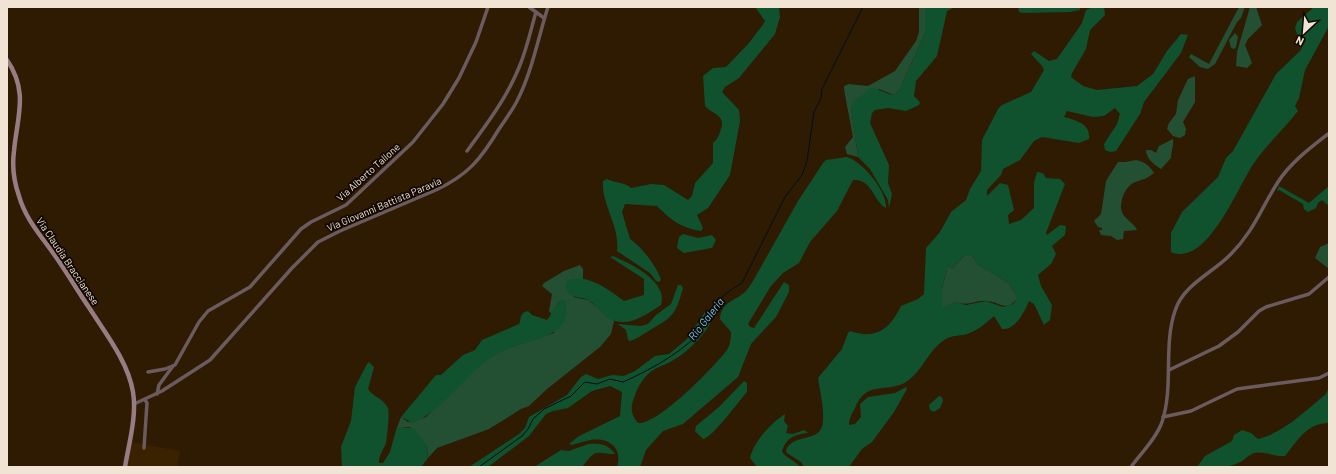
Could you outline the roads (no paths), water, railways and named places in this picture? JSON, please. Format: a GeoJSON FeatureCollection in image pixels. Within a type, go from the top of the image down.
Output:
{"type":"FeatureCollection","features":[{"type":"Feature","properties":{"kind":"main road","name":"Via Claudia Braccianese"},"geometry":{"type":"LineString","coordinates":[[7,60],[18,80],[20,92],[21,102],[13,160],[16,187],[22,205],[33,226],[61,264],[114,348],[129,376],[134,404],[125,467]]}},
{"type":"Feature","properties":{"kind":"street","name":"Via Alberto Tallone"},"geometry":{"type":"LineString","coordinates":[[158,394],[159,385],[174,365],[199,322],[208,311],[250,287],[301,229],[311,222],[346,205],[414,142],[443,104],[459,78],[473,49],[488,7]]}},
{"type":"Feature","properties":{"kind":"street"},"geometry":{"type":"LineString","coordinates":[[529,7],[544,18]]}},
{"type":"Feature","properties":{"kind":"street","name":"Via Giovanni Battista Paravia"},"geometry":{"type":"LineString","coordinates":[[134,404],[158,394],[210,360],[292,268],[318,242],[452,183],[474,166],[484,154],[517,101],[523,87],[548,7]]}},
{"type":"Feature","properties":{"kind":"street"},"geometry":{"type":"LineString","coordinates":[[467,151],[496,111],[516,74],[536,12]]}},
{"type":"Feature","properties":{"kind":"street"},"geometry":{"type":"LineString","coordinates":[[1131,467],[1158,430],[1163,417],[1169,370],[1173,316],[1181,296],[1236,248],[1256,224],[1282,176],[1307,150],[1328,134]]}},
{"type":"Feature","properties":{"kind":"street"},"geometry":{"type":"LineString","coordinates":[[1169,370],[1219,346],[1231,338],[1259,311],[1266,307],[1309,294],[1329,277]]}},
{"type":"Feature","properties":{"kind":"street"},"geometry":{"type":"LineString","coordinates":[[148,372],[165,369],[174,365]]}},
{"type":"Feature","properties":{"kind":"street"},"geometry":{"type":"LineString","coordinates":[[1163,417],[1191,411],[1237,389],[1319,378],[1329,373]]}},
{"type":"Feature","properties":{"kind":"street"},"geometry":{"type":"LineString","coordinates":[[144,448],[147,404],[145,400]]}},
{"type":"Feature","properties":{"kind":"waterway","name":"Rio Galeria"},"geometry":{"type":"LineString","coordinates":[[479,467],[522,436],[528,429],[533,419],[544,409],[571,396],[585,382],[597,384],[610,379],[623,382],[652,368],[671,356],[696,336],[711,309],[719,300],[742,283],[785,197],[802,175],[807,161],[814,112],[821,98],[822,89],[863,7]]}}]}
